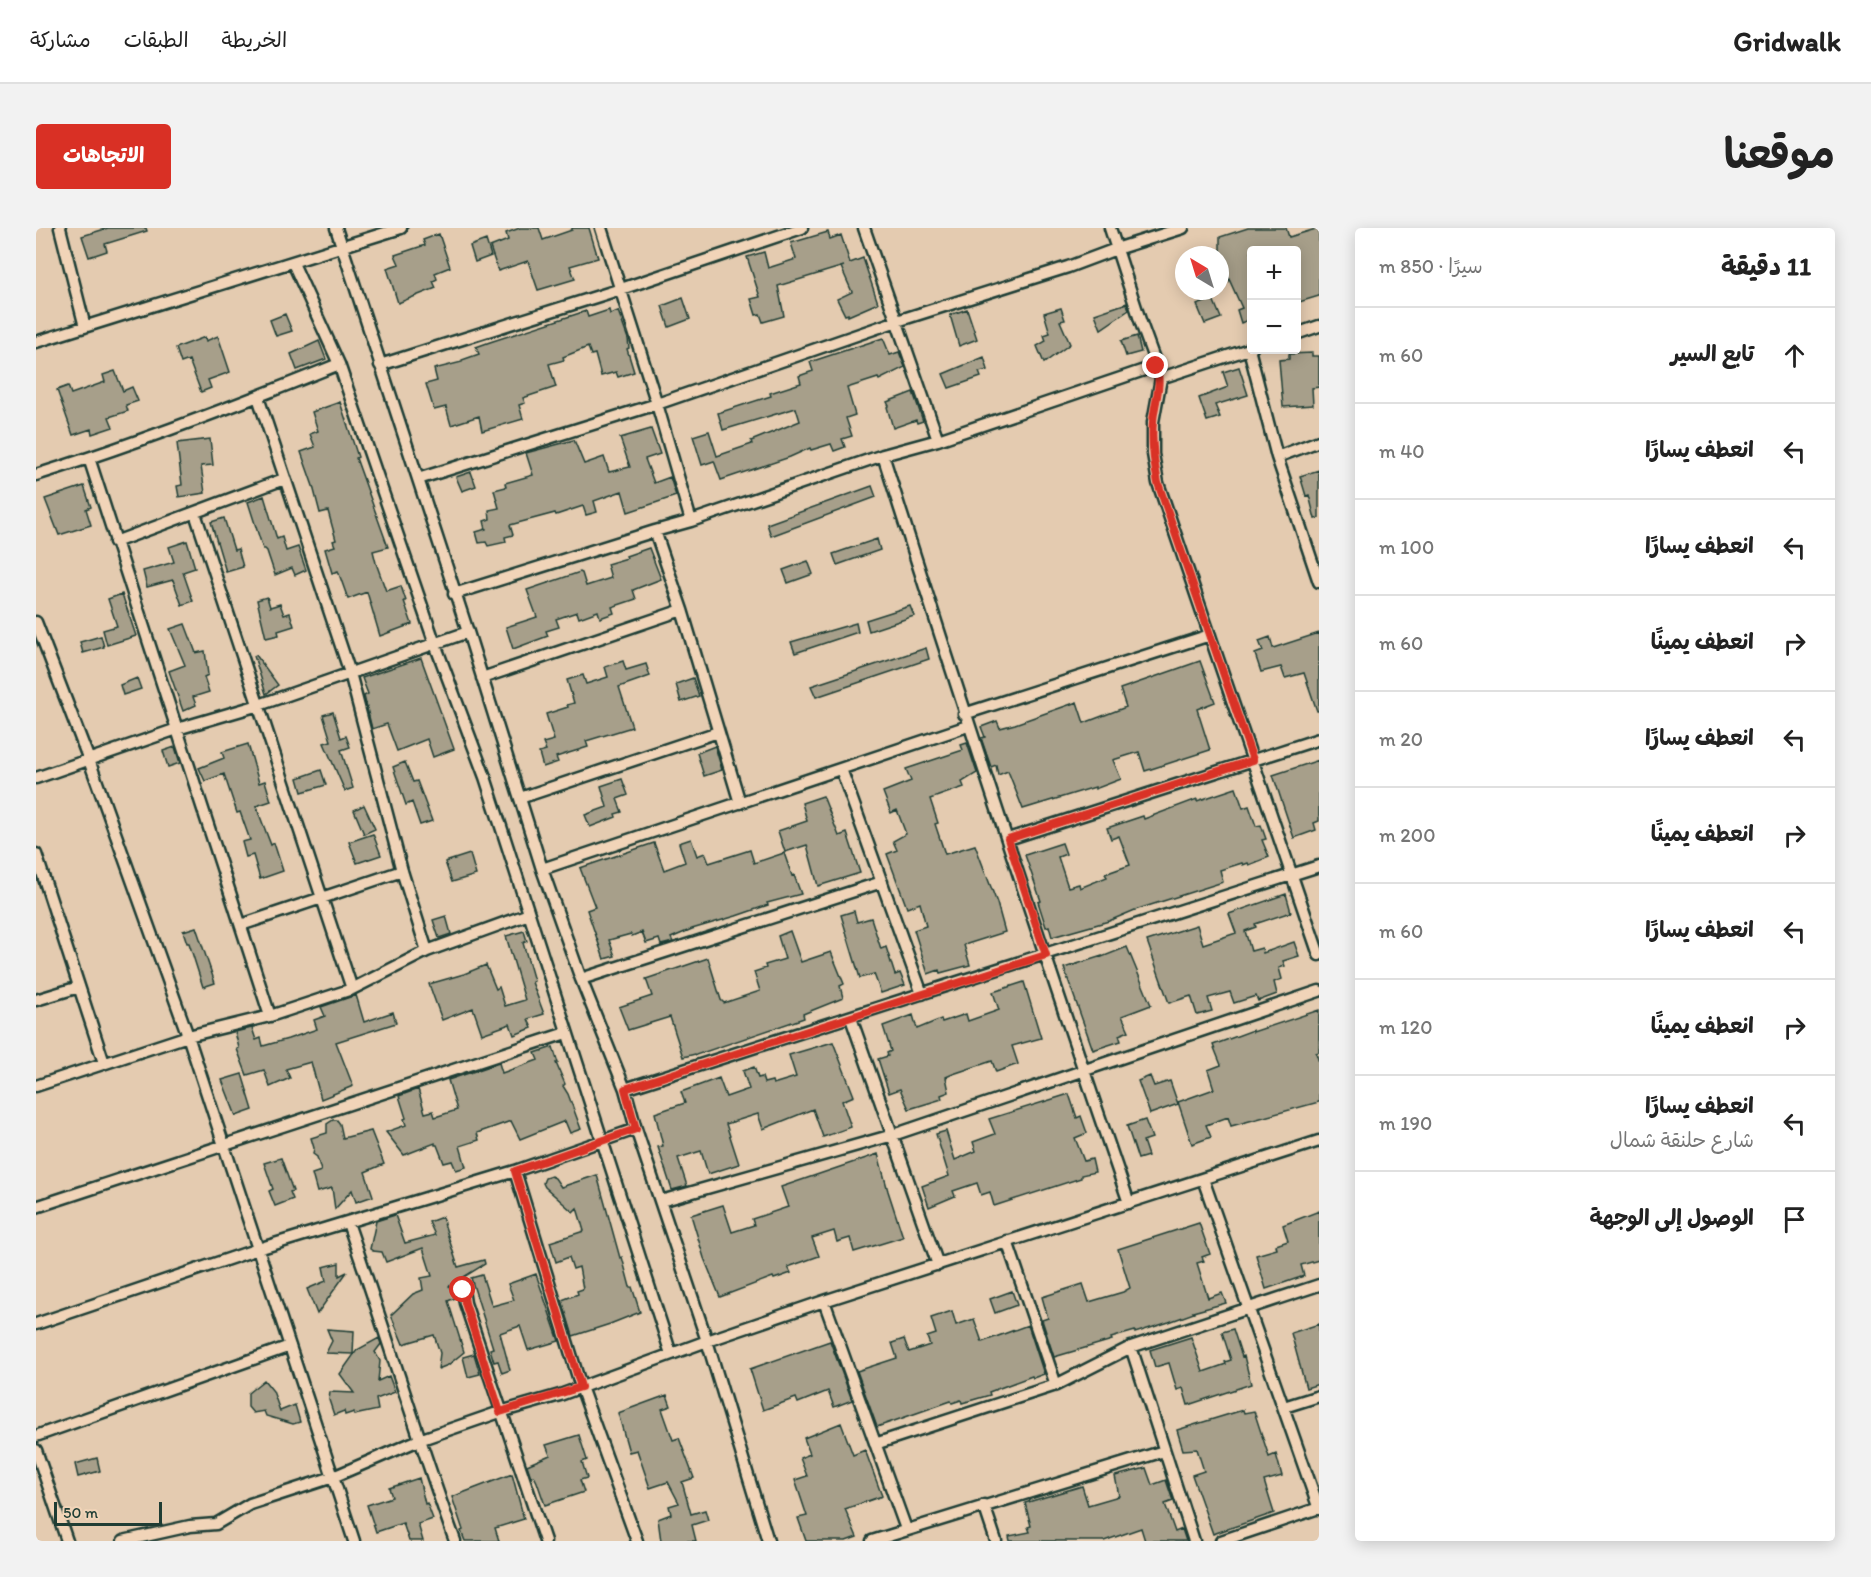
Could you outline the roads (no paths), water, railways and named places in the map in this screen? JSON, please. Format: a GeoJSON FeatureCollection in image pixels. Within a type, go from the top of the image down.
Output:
{"type":"FeatureCollection","features":[{"type":"Feature","properties":{"kind":"street"},"geometry":{"type":"LineString","coordinates":[[60,228],[85,327]]}},
{"type":"Feature","properties":{"kind":"street"},"geometry":{"type":"LineString","coordinates":[[336,228],[468,632],[542,869],[581,979],[625,1089],[636,1129],[707,1341],[768,1541]]}},
{"type":"Feature","properties":{"kind":"street"},"geometry":{"type":"LineString","coordinates":[[36,342],[401,228]]}},
{"type":"Feature","properties":{"kind":"street"},"geometry":{"type":"LineString","coordinates":[[601,228],[657,404],[691,521]]}},
{"type":"Feature","properties":{"kind":"street"},"geometry":{"type":"LineString","coordinates":[[380,365],[621,289],[802,228]]}},
{"type":"Feature","properties":{"kind":"street"},"geometry":{"type":"LineString","coordinates":[[864,228],[938,440]]}},
{"type":"Feature","properties":{"kind":"street"},"geometry":{"type":"LineString","coordinates":[[1110,228],[1161,378],[1153,422],[1153,454],[1158,483],[1319,955]]}},
{"type":"Feature","properties":{"kind":"street"},"geometry":{"type":"LineString","coordinates":[[418,479],[657,404],[897,321],[1183,228]]}},
{"type":"Feature","properties":{"kind":"street"},"geometry":{"type":"LineString","coordinates":[[293,263],[339,364],[435,644],[485,777],[671,1354]]}},
{"type":"Feature","properties":{"kind":"street"},"geometry":{"type":"LineString","coordinates":[[1301,332],[1319,326]]}},
{"type":"Feature","properties":{"kind":"street"},"geometry":{"type":"LineString","coordinates":[[1161,378],[1247,350]]}},
{"type":"Feature","properties":{"kind":"street"},"geometry":{"type":"LineString","coordinates":[[1251,354],[1277,457],[1319,582]]}},
{"type":"Feature","properties":{"kind":"street"},"geometry":{"type":"LineString","coordinates":[[36,475],[89,458],[339,364]]}},
{"type":"Feature","properties":{"kind":"street"},"geometry":{"type":"LineString","coordinates":[[454,594],[691,521],[883,455],[938,440],[1156,366]]}},
{"type":"Feature","properties":{"kind":"street"},"geometry":{"type":"LineString","coordinates":[[258,396],[350,673],[402,871],[427,951]]}},
{"type":"Feature","properties":{"kind":"street"},"geometry":{"type":"LineString","coordinates":[[1277,457],[1319,441]]}},
{"type":"Feature","properties":{"kind":"street"},"geometry":{"type":"LineString","coordinates":[[883,455],[964,714],[1129,1203]]}},
{"type":"Feature","properties":{"kind":"street"},"geometry":{"type":"LineString","coordinates":[[89,458],[270,1016]]}},
{"type":"Feature","properties":{"kind":"street"},"geometry":{"type":"LineString","coordinates":[[115,542],[284,479]]}},
{"type":"Feature","properties":{"kind":"street"},"geometry":{"type":"LineString","coordinates":[[195,513],[352,989]]}},
{"type":"Feature","properties":{"kind":"street"},"geometry":{"type":"LineString","coordinates":[[655,531],[682,610],[740,803]]}},
{"type":"Feature","properties":{"kind":"street"},"geometry":{"type":"LineString","coordinates":[[482,678],[682,610]]}},
{"type":"Feature","properties":{"kind":"street"},"geometry":{"type":"LineString","coordinates":[[36,622],[89,760],[188,1036],[354,1541]]}},
{"type":"Feature","properties":{"kind":"street"},"geometry":{"type":"LineString","coordinates":[[36,778],[177,729],[259,705],[468,632]]}},
{"type":"Feature","properties":{"kind":"street"},"geometry":{"type":"LineString","coordinates":[[964,714],[1210,635]]}},
{"type":"Feature","properties":{"kind":"street"},"geometry":{"type":"LineString","coordinates":[[542,869],[968,726]]}},
{"type":"Feature","properties":{"kind":"street"},"geometry":{"type":"LineString","coordinates":[[520,798],[718,732]]}},
{"type":"Feature","properties":{"kind":"street"},"geometry":{"type":"LineString","coordinates":[[1008,839],[1319,739]]}},
{"type":"Feature","properties":{"kind":"street"},"geometry":{"type":"LineString","coordinates":[[841,769],[922,994]]}},
{"type":"Feature","properties":{"kind":"street"},"geometry":{"type":"LineString","coordinates":[[36,854],[104,1063]]}},
{"type":"Feature","properties":{"kind":"street"},"geometry":{"type":"LineString","coordinates":[[625,1089],[1319,866]]}},
{"type":"Feature","properties":{"kind":"street"},"geometry":{"type":"LineString","coordinates":[[241,925],[402,871]]}},
{"type":"Feature","properties":{"kind":"street"},"geometry":{"type":"LineString","coordinates":[[581,979],[882,882]]}},
{"type":"Feature","properties":{"kind":"street"},"geometry":{"type":"LineString","coordinates":[[36,1086],[188,1036],[270,1016],[352,989],[427,951],[529,914]]}},
{"type":"Feature","properties":{"kind":"street"},"geometry":{"type":"LineString","coordinates":[[36,1000],[79,987]]}},
{"type":"Feature","properties":{"kind":"street"},"geometry":{"type":"LineString","coordinates":[[661,1201],[893,1135],[1319,991]]}},
{"type":"Feature","properties":{"kind":"street"},"geometry":{"type":"LineString","coordinates":[[851,1018],[938,1265]]}},
{"type":"Feature","properties":{"kind":"street"},"geometry":{"type":"LineString","coordinates":[[36,1207],[566,1033]]}},
{"type":"Feature","properties":{"kind":"street"},"geometry":{"type":"LineString","coordinates":[[36,1324],[258,1249],[515,1171],[636,1129]]}},
{"type":"Feature","properties":{"kind":"street"},"geometry":{"type":"LineString","coordinates":[[123,1541],[190,1526],[216,1524],[250,1504],[333,1477],[419,1440],[581,1387],[824,1301],[1319,1141]]}},
{"type":"Feature","properties":{"kind":"street"},"geometry":{"type":"LineString","coordinates":[[515,1171],[581,1387],[637,1541]]}},
{"type":"Feature","properties":{"kind":"street"},"geometry":{"type":"LineString","coordinates":[[1203,1179],[1319,1509],[1221,1541]]}},
{"type":"Feature","properties":{"kind":"street"},"geometry":{"type":"LineString","coordinates":[[348,1223],[419,1440],[455,1541]]}},
{"type":"Feature","properties":{"kind":"street"},"geometry":{"type":"LineString","coordinates":[[1007,1241],[1056,1385]]}},
{"type":"Feature","properties":{"kind":"street"},"geometry":{"type":"LineString","coordinates":[[875,1444],[1056,1385],[1131,1347],[1319,1286]]}},
{"type":"Feature","properties":{"kind":"street"},"geometry":{"type":"LineString","coordinates":[[463,1290],[465,1303],[500,1412],[545,1541]]}},
{"type":"Feature","properties":{"kind":"street"},"geometry":{"type":"LineString","coordinates":[[824,1301],[906,1530]]}},
{"type":"Feature","properties":{"kind":"street"},"geometry":{"type":"LineString","coordinates":[[36,1436],[290,1347]]}},
{"type":"Feature","properties":{"kind":"street"},"geometry":{"type":"LineString","coordinates":[[1131,1347],[1194,1541]]}},
{"type":"Feature","properties":{"kind":"street"},"geometry":{"type":"LineString","coordinates":[[1284,1407],[1319,1396]]}},
{"type":"Feature","properties":{"kind":"street"},"geometry":{"type":"LineString","coordinates":[[36,1450],[67,1541]]}},
{"type":"Feature","properties":{"kind":"street"},"geometry":{"type":"LineString","coordinates":[[872,1541],[1164,1451]]}},
{"type":"Feature","properties":{"kind":"street"},"geometry":{"type":"LineString","coordinates":[[984,1505],[996,1541]]}}]}
